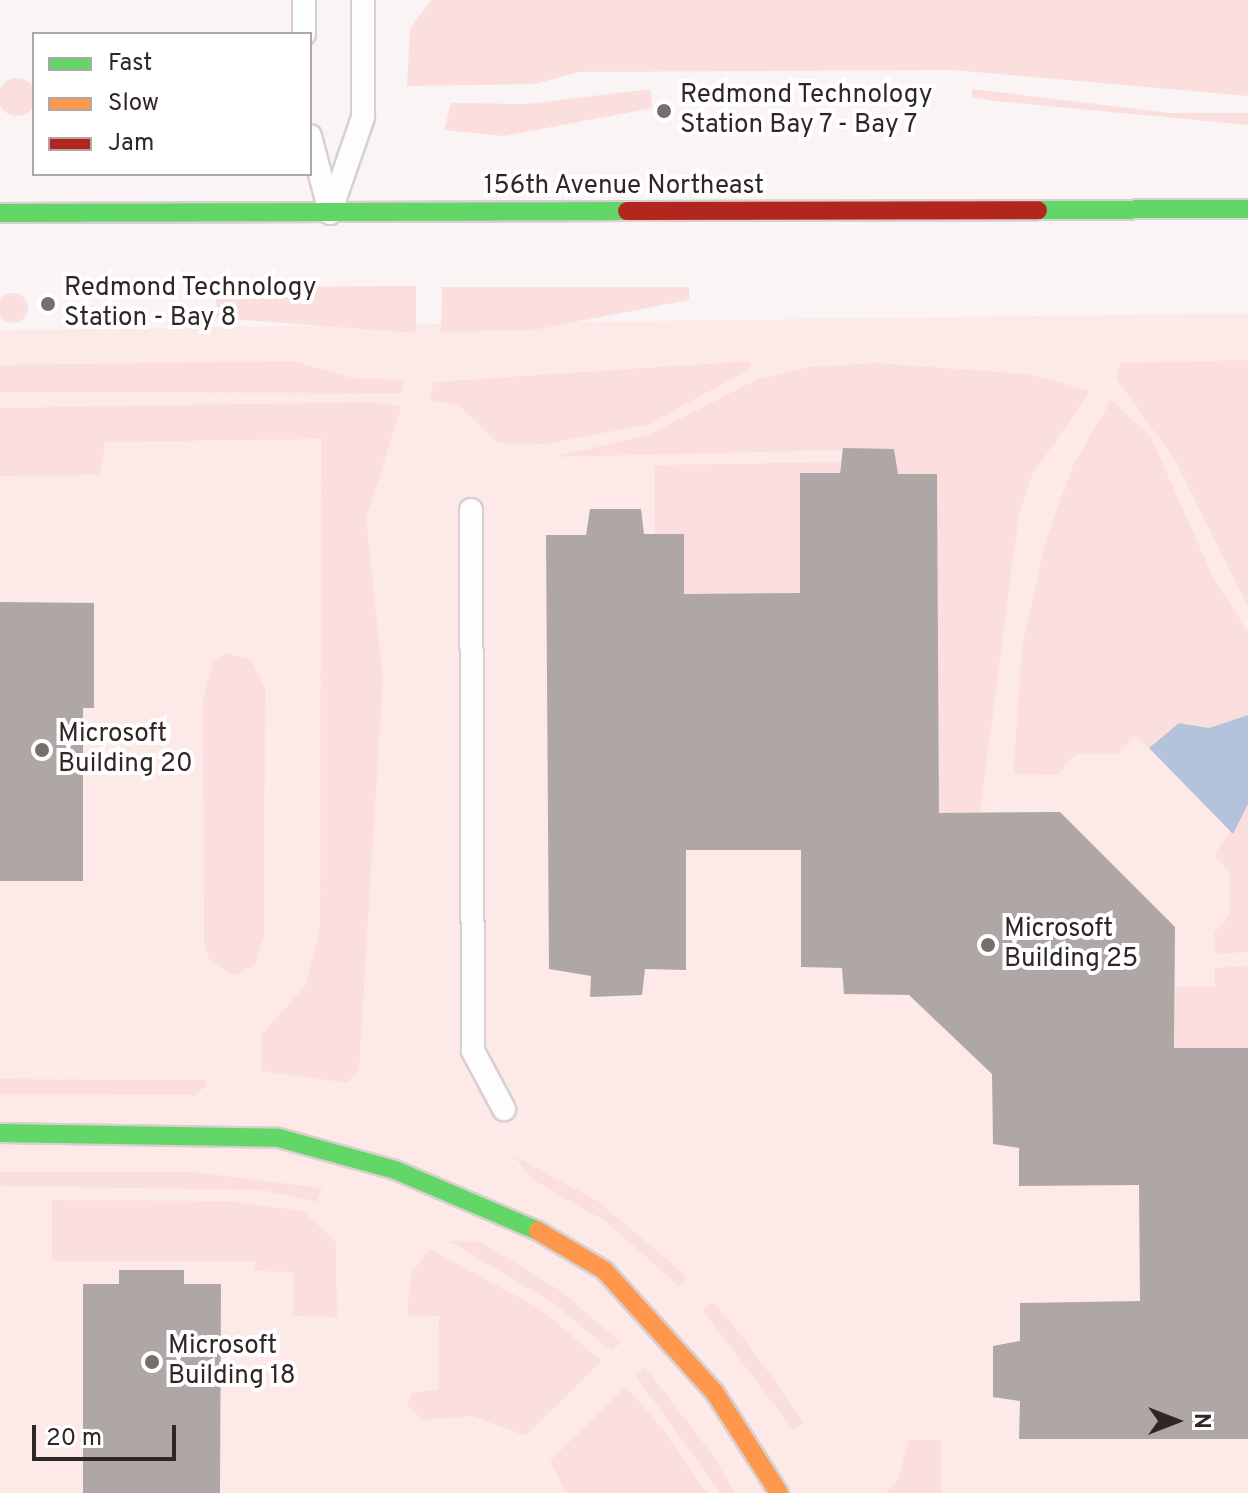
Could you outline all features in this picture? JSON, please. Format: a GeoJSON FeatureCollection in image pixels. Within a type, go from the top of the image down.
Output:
{"type":"FeatureCollection","features":[{"type":"Feature","properties":{"kind":"main road","name":"156th Avenue Northeast"},"geometry":{"type":"LineString","coordinates":[[0,213],[1248,209]]}},
{"type":"Feature","properties":{"kind":"main road"},"geometry":{"type":"LineString","coordinates":[[0,1133],[279,1138],[395,1170],[530,1226],[604,1270],[715,1393],[779,1493]]}},
{"type":"Feature","properties":{"kind":"lane"},"geometry":{"type":"LineString","coordinates":[[304,0],[304,32]]}},
{"type":"Feature","properties":{"kind":"lane"},"geometry":{"type":"LineString","coordinates":[[330,213],[363,117],[363,0]]}},
{"type":"Feature","properties":{"kind":"lane"},"geometry":{"type":"LineString","coordinates":[[312,144],[330,213]]}},
{"type":"Feature","properties":{"kind":"lane"},"geometry":{"type":"LineString","coordinates":[[471,510],[473,1051],[504,1109]]}},
{"type":"Feature","properties":{"kind":"shaded area"},"geometry":{"type":"Polygon","coordinates":[[[431,0],[1248,0],[1248,96],[953,70],[579,72],[535,84],[407,86],[410,29],[431,0]]]}},
{"type":"Feature","properties":{"kind":"shaded area"},"geometry":{"type":"Polygon","coordinates":[[[17,78],[31,83],[31,111],[17,116],[3,111],[-1,104],[-1,90],[3,83],[17,78]]]}},
{"type":"Feature","properties":{"kind":"shaded area"},"geometry":{"type":"Polygon","coordinates":[[[651,89],[652,108],[504,136],[444,130],[451,103],[527,104],[651,89]]]}},
{"type":"Feature","properties":{"kind":"shaded area"},"geometry":{"type":"Polygon","coordinates":[[[972,89],[1170,113],[1248,113],[1248,125],[995,101],[972,97],[972,89]]]}},
{"type":"Feature","properties":{"kind":"shaded area"},"geometry":{"type":"Polygon","coordinates":[[[416,286],[416,333],[216,318],[216,287],[416,286]]]}},
{"type":"Feature","properties":{"kind":"shaded area"},"geometry":{"type":"Polygon","coordinates":[[[442,287],[689,287],[689,300],[534,330],[441,332],[442,287]]]}},
{"type":"Feature","properties":{"kind":"shaded area"},"geometry":{"type":"Polygon","coordinates":[[[7,294],[19,294],[27,302],[27,314],[19,322],[7,322],[-1,314],[-1,302],[7,294]]]}},
{"type":"Feature","properties":{"kind":"shaded area"},"geometry":{"type":"Polygon","coordinates":[[[1248,313],[1248,1493],[0,1493],[0,330],[1248,313]]]}},
{"type":"Feature","properties":{"kind":"shaded area"},"geometry":{"type":"Polygon","coordinates":[[[1248,360],[1248,607],[1175,460],[1116,379],[1120,363],[1248,360]]]}},
{"type":"Feature","properties":{"kind":"shaded area"},"geometry":{"type":"Polygon","coordinates":[[[294,361],[352,378],[405,380],[402,393],[0,392],[0,365],[294,361]]]}},
{"type":"Feature","properties":{"kind":"shaded area"},"geometry":{"type":"Polygon","coordinates":[[[750,361],[750,369],[649,424],[547,444],[498,443],[459,405],[430,400],[433,382],[750,361]]]}},
{"type":"Feature","properties":{"kind":"shaded area"},"geometry":{"type":"Polygon","coordinates":[[[875,363],[1029,374],[1090,391],[1033,474],[1019,514],[980,813],[939,813],[937,474],[898,482],[894,449],[553,457],[648,435],[756,380],[810,367],[875,363]]]}},
{"type":"Feature","properties":{"kind":"shaded area"},"geometry":{"type":"Polygon","coordinates":[[[1111,400],[1151,437],[1214,579],[1248,632],[1248,715],[1209,728],[1179,723],[1149,748],[1136,735],[1117,754],[1076,754],[1057,775],[1013,774],[1022,647],[1045,543],[1073,465],[1111,400]]]}},
{"type":"Feature","properties":{"kind":"shaded area"},"geometry":{"type":"Polygon","coordinates":[[[371,402],[402,406],[366,518],[383,678],[359,1070],[348,1083],[261,1071],[261,1035],[305,986],[320,928],[321,439],[105,442],[100,475],[0,476],[0,408],[371,402]]]}},
{"type":"Feature","properties":{"kind":"shaded area"},"geometry":{"type":"Polygon","coordinates":[[[840,462],[840,477],[800,473],[801,593],[684,594],[684,535],[655,535],[655,465],[840,462]]]}},
{"type":"Feature","properties":{"kind":"shaded area"},"geometry":{"type":"Polygon","coordinates":[[[226,653],[251,659],[265,688],[264,938],[255,964],[235,976],[209,960],[204,943],[203,698],[213,662],[226,653]]]}},
{"type":"Feature","properties":{"kind":"shaded area"},"geometry":{"type":"Polygon","coordinates":[[[1248,804],[1248,952],[1215,954],[1214,932],[1230,915],[1229,872],[1214,855],[1248,804]]]}},
{"type":"Feature","properties":{"kind":"shaded area"},"geometry":{"type":"Polygon","coordinates":[[[1248,966],[1248,1048],[1174,1048],[1175,987],[1215,987],[1215,968],[1248,966]]]}},
{"type":"Feature","properties":{"kind":"shaded area"},"geometry":{"type":"Polygon","coordinates":[[[0,1079],[206,1080],[206,1086],[195,1095],[0,1094],[0,1079]]]}},
{"type":"Feature","properties":{"kind":"shaded area"},"geometry":{"type":"Polygon","coordinates":[[[514,1156],[598,1201],[687,1277],[679,1286],[605,1221],[533,1180],[514,1156]]]}},
{"type":"Feature","properties":{"kind":"shaded area"},"geometry":{"type":"Polygon","coordinates":[[[0,1172],[194,1172],[322,1188],[317,1202],[262,1190],[0,1186],[0,1172]]]}},
{"type":"Feature","properties":{"kind":"shaded area"},"geometry":{"type":"Polygon","coordinates":[[[52,1200],[228,1201],[303,1211],[336,1242],[337,1317],[293,1316],[293,1272],[255,1271],[255,1261],[52,1261],[52,1200]]]}},
{"type":"Feature","properties":{"kind":"shaded area"},"geometry":{"type":"Polygon","coordinates":[[[449,1241],[481,1242],[561,1291],[621,1343],[611,1351],[553,1303],[449,1241]]]}},
{"type":"Feature","properties":{"kind":"shaded area"},"geometry":{"type":"Polygon","coordinates":[[[430,1249],[539,1308],[602,1361],[525,1436],[473,1416],[422,1420],[407,1405],[412,1392],[438,1390],[439,1316],[407,1317],[411,1272],[430,1249]]]}},
{"type":"Feature","properties":{"kind":"shaded area"},"geometry":{"type":"Polygon","coordinates":[[[712,1301],[744,1338],[804,1422],[793,1430],[703,1311],[712,1301]]]}},
{"type":"Feature","properties":{"kind":"shaded area"},"geometry":{"type":"Polygon","coordinates":[[[645,1367],[711,1453],[736,1493],[720,1493],[636,1376],[645,1367]]]}},
{"type":"Feature","properties":{"kind":"shaded area"},"geometry":{"type":"Polygon","coordinates":[[[626,1386],[664,1431],[707,1493],[566,1493],[550,1461],[626,1386]]]}},
{"type":"Feature","properties":{"kind":"shaded area"},"geometry":{"type":"Polygon","coordinates":[[[909,1440],[941,1440],[941,1493],[886,1493],[898,1479],[909,1440]]]}},
{"type":"Feature","properties":{"kind":"water"},"geometry":{"type":"Polygon","coordinates":[[[1248,715],[1248,804],[1233,834],[1149,748],[1179,723],[1209,728],[1248,715]]]}},
{"type":"Feature","properties":{"kind":"building","name":"Microsoft Building 25"},"geometry":{"type":"Polygon","coordinates":[[[843,448],[894,449],[898,474],[937,474],[939,813],[1060,812],[1175,927],[1174,1048],[1248,1048],[1248,1439],[1019,1439],[1020,1401],[993,1397],[993,1346],[1020,1341],[1020,1303],[1140,1301],[1139,1185],[1019,1186],[1019,1148],[993,1144],[992,1074],[909,995],[844,994],[842,968],[801,967],[801,850],[686,850],[686,970],[645,969],[642,995],[590,997],[591,976],[549,969],[546,535],[586,535],[590,509],[641,509],[644,534],[684,534],[684,594],[800,593],[800,473],[840,473],[843,448]]]}},
{"type":"Feature","properties":{"kind":"building","name":"Microsoft Building 20"},"geometry":{"type":"Polygon","coordinates":[[[0,602],[94,603],[94,708],[83,708],[83,881],[0,881],[0,602]]]}},
{"type":"Feature","properties":{"kind":"building","name":"Microsoft Building 18"},"geometry":{"type":"Polygon","coordinates":[[[119,1270],[184,1270],[184,1284],[221,1284],[220,1493],[83,1493],[83,1284],[119,1284],[119,1270]]]}},
{"type":"Feature","properties":{"kind":"traffic: fast"},"geometry":{"type":"LineString","coordinates":[[1038,210],[1248,209]]}},
{"type":"Feature","properties":{"kind":"traffic: fast"},"geometry":{"type":"LineString","coordinates":[[0,213],[627,211]]}},
{"type":"Feature","properties":{"kind":"traffic: fast"},"geometry":{"type":"LineString","coordinates":[[0,1133],[279,1138],[395,1170],[538,1231]]}},
{"type":"Feature","properties":{"kind":"traffic: slow"},"geometry":{"type":"LineString","coordinates":[[538,1231],[604,1270],[715,1393],[779,1493]]}},
{"type":"Feature","properties":{"kind":"traffic: jam"},"geometry":{"type":"LineString","coordinates":[[627,211],[1038,210]]}},
{"type":"Feature","properties":{"kind":"place","name":"Redmond Technology Station Bay 7 - Bay 7"},"geometry":{"type":"Point","coordinates":[664,111]}},
{"type":"Feature","properties":{"kind":"place","name":"Redmond Technology Station - Bay 8"},"geometry":{"type":"Point","coordinates":[48,304]}},
{"type":"Feature","properties":{"kind":"place","name":"Microsoft Building 20"},"geometry":{"type":"Point","coordinates":[42,750]}},
{"type":"Feature","properties":{"kind":"place","name":"Microsoft Building 25"},"geometry":{"type":"Point","coordinates":[988,945]}},
{"type":"Feature","properties":{"kind":"place","name":"Microsoft Building 18"},"geometry":{"type":"Point","coordinates":[152,1362]}}]}
